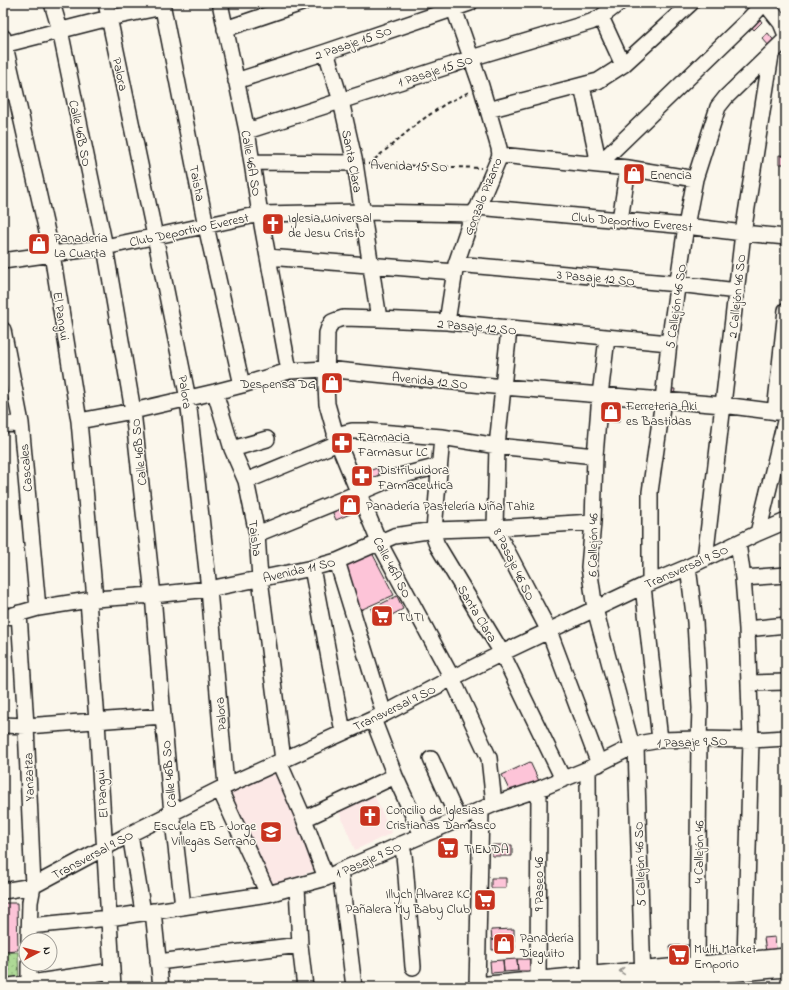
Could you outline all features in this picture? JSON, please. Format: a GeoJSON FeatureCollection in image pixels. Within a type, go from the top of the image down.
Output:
{"type":"FeatureCollection","features":[{"type":"Feature","properties":{"kind":"street","name":"Calle 46B SO"},"geometry":{"type":"LineString","coordinates":[[52,3],[60,30],[105,247],[133,411],[153,595],[172,814],[183,906]]}},
{"type":"Feature","properties":{"kind":"street","name":"Palora"},"geometry":{"type":"LineString","coordinates":[[106,3],[156,236],[188,399],[209,589],[223,788],[268,894]]}},
{"type":"Feature","properties":{"kind":"street","name":"Calle 46A SO"},"geometry":{"type":"LineString","coordinates":[[220,3],[247,131],[260,214],[289,370]]}},
{"type":"Feature","properties":{"kind":"street"},"geometry":{"type":"LineString","coordinates":[[225,29],[302,3]]}},
{"type":"Feature","properties":{"kind":"street","name":"2 Pasaje 15 SO"},"geometry":{"type":"LineString","coordinates":[[236,81],[326,52],[453,6],[470,3]]}},
{"type":"Feature","properties":{"kind":"street","name":"1 Pasaje 15 SO"},"geometry":{"type":"LineString","coordinates":[[247,131],[471,58],[591,22],[601,18],[619,3]]}},
{"type":"Feature","properties":{"kind":"street"},"geometry":{"type":"LineString","coordinates":[[488,110],[598,81],[623,65],[691,3]]}},
{"type":"Feature","properties":{"kind":"street"},"geometry":{"type":"LineString","coordinates":[[599,164],[764,3],[784,27]]}},
{"type":"Feature","properties":{"kind":"street"},"geometry":{"type":"LineString","coordinates":[[4,42],[162,5]]}},
{"type":"Feature","properties":{"kind":"street","name":"Taisha"},"geometry":{"type":"LineString","coordinates":[[162,5],[206,226],[242,385]]}},
{"type":"Feature","properties":{"kind":"street","name":"Gonzalo Pizarro"},"geometry":{"type":"LineString","coordinates":[[446,322],[456,268],[475,210],[497,162],[499,148],[481,86],[453,6]]}},
{"type":"Feature","properties":{"kind":"street"},"geometry":{"type":"LineString","coordinates":[[601,18],[623,65]]}},
{"type":"Feature","properties":{"kind":"street"},"geometry":{"type":"LineString","coordinates":[[770,54],[786,40]]}},
{"type":"Feature","properties":{"kind":"street","name":"El Pangui"},"geometry":{"type":"LineString","coordinates":[[4,42],[52,254],[79,421],[91,600],[113,987]]}},
{"type":"Feature","properties":{"kind":"street","name":"Santa Clara"},"geometry":{"type":"LineString","coordinates":[[326,52],[362,164],[363,212],[379,319]]}},
{"type":"Feature","properties":{"kind":"street","name":"5 Callejón 46 SO"},"geometry":{"type":"LineString","coordinates":[[660,740],[647,584],[650,492],[686,226],[695,179],[718,107],[726,97],[770,54]]}},
{"type":"Feature","properties":{"kind":"street","name":"2 Callejón 46 SO"},"geometry":{"type":"LineString","coordinates":[[705,559],[743,233],[770,54]]}},
{"type":"Feature","properties":{"kind":"street"},"geometry":{"type":"LineString","coordinates":[[582,86],[599,164]]}},
{"type":"Feature","properties":{"kind":"street","name":"Avenida 15 SO"},"geometry":{"type":"LineString","coordinates":[[252,162],[362,164]]}},
{"type":"Feature","properties":{"kind":"street"},"geometry":{"type":"LineString","coordinates":[[497,162],[599,164],[695,179]]}},
{"type":"Feature","properties":{"kind":"street"},"geometry":{"type":"LineString","coordinates":[[620,220],[628,168]]}},
{"type":"Feature","properties":{"kind":"street","name":"Club Deportivo Everest"},"geometry":{"type":"LineString","coordinates":[[3,262],[105,247],[260,214],[475,210],[620,220],[786,237]]}},
{"type":"Feature","properties":{"kind":"street","name":"3 Pasaje 12 SO"},"geometry":{"type":"LineString","coordinates":[[268,257],[371,266],[456,268],[678,284],[737,291]]}},
{"type":"Feature","properties":{"kind":"street"},"geometry":{"type":"LineString","coordinates":[[758,533],[782,414],[786,310]]}},
{"type":"Feature","properties":{"kind":"street","name":"2 Pasaje 12 SO"},"geometry":{"type":"LineString","coordinates":[[326,369],[327,333],[332,322],[343,318],[446,322],[669,343]]}},
{"type":"Feature","properties":{"kind":"street","name":"8 Pasaje 46 SO"},"geometry":{"type":"LineString","coordinates":[[509,329],[497,446],[495,528],[549,631],[594,767],[590,974]]}},
{"type":"Feature","properties":{"kind":"street","name":"Cascales"},"geometry":{"type":"LineString","coordinates":[[3,331],[21,423],[38,608]]}},
{"type":"Feature","properties":{"kind":"street","name":"6 Callejón 46"},"geometry":{"type":"LineString","coordinates":[[607,338],[595,456],[593,522],[589,567],[595,609],[634,746]]}},
{"type":"Feature","properties":{"kind":"street","name":"Calle 46A SO"},"geometry":{"type":"LineString","coordinates":[[326,369],[327,404],[336,439],[358,493],[379,542],[452,678],[489,758],[477,986]]}},
{"type":"Feature","properties":{"kind":"street","name":"Avenida 12 SO"},"geometry":{"type":"LineString","coordinates":[[79,421],[188,399],[242,385],[289,370],[326,369],[503,387],[723,405],[782,414]]}},
{"type":"Feature","properties":{"kind":"street","name":"Taisha"},"geometry":{"type":"LineString","coordinates":[[215,392],[232,449],[246,481],[257,534],[260,579],[281,761],[326,878]]}},
{"type":"Feature","properties":{"kind":"street"},"geometry":{"type":"LineString","coordinates":[[3,425],[21,423]]}},
{"type":"Feature","properties":{"kind":"street"},"geometry":{"type":"LineString","coordinates":[[246,481],[352,430],[442,437],[497,446],[595,456]]}},
{"type":"Feature","properties":{"kind":"street","name":"Santa Clara"},"geometry":{"type":"LineString","coordinates":[[442,437],[434,530],[435,540],[502,653],[563,779]]}},
{"type":"Feature","properties":{"kind":"street"},"geometry":{"type":"LineString","coordinates":[[232,449],[267,439]]}},
{"type":"Feature","properties":{"kind":"street"},"geometry":{"type":"LineString","coordinates":[[257,534],[396,477],[439,466]]}},
{"type":"Feature","properties":{"kind":"street","name":"Avenida 11 SO"},"geometry":{"type":"LineString","coordinates":[[3,618],[38,608],[91,600],[209,589],[260,579],[337,561],[394,536],[434,530],[593,522]]}},
{"type":"Feature","properties":{"kind":"street","name":"Transversal 9 SO"},"geometry":{"type":"LineString","coordinates":[[3,891],[33,886],[130,834],[223,788],[378,716],[502,653],[647,584],[688,567],[758,533],[786,522]]}},
{"type":"Feature","properties":{"kind":"street"},"geometry":{"type":"LineString","coordinates":[[738,543],[743,578],[747,629],[751,740],[744,960]]}},
{"type":"Feature","properties":{"kind":"street"},"geometry":{"type":"LineString","coordinates":[[337,561],[395,776],[422,835]]}},
{"type":"Feature","properties":{"kind":"street","name":"4 Callejón 46"},"geometry":{"type":"LineString","coordinates":[[688,567],[695,622],[700,708],[692,976]]}},
{"type":"Feature","properties":{"kind":"street"},"geometry":{"type":"LineString","coordinates":[[312,568],[343,732]]}},
{"type":"Feature","properties":{"kind":"street"},"geometry":{"type":"LineString","coordinates":[[743,578],[786,575]]}},
{"type":"Feature","properties":{"kind":"street","name":"Yanzatza"},"geometry":{"type":"LineString","coordinates":[[19,614],[26,726],[33,886],[30,902],[30,932]]}},
{"type":"Feature","properties":{"kind":"street"},"geometry":{"type":"LineString","coordinates":[[747,629],[786,626]]}},
{"type":"Feature","properties":{"kind":"street"},"geometry":{"type":"LineString","coordinates":[[749,683],[786,682]]}},
{"type":"Feature","properties":{"kind":"street"},"geometry":{"type":"LineString","coordinates":[[3,725],[26,726],[163,716]]}},
{"type":"Feature","properties":{"kind":"street","name":"1 Pasaje 9 SO"},"geometry":{"type":"LineString","coordinates":[[35,932],[109,918],[268,894],[326,878],[340,870],[458,819],[594,767],[634,746],[643,743],[660,740],[751,740],[786,738]]}},
{"type":"Feature","properties":{"kind":"street","name":"5 Callejón 46 SO"},"geometry":{"type":"LineString","coordinates":[[634,746],[639,980]]}},
{"type":"Feature","properties":{"kind":"street"},"geometry":{"type":"LineString","coordinates":[[431,759],[458,819]]}},
{"type":"Feature","properties":{"kind":"street"},"geometry":{"type":"LineString","coordinates":[[304,819],[395,776]]}},
{"type":"Feature","properties":{"kind":"street","name":"9 Paseo 46"},"geometry":{"type":"LineString","coordinates":[[538,979],[539,789]]}},
{"type":"Feature","properties":{"kind":"street"},"geometry":{"type":"LineString","coordinates":[[130,834],[148,912],[158,962],[161,987]]}},
{"type":"Feature","properties":{"kind":"street"},"geometry":{"type":"LineString","coordinates":[[401,844],[404,855],[413,967]]}},
{"type":"Feature","properties":{"kind":"street"},"geometry":{"type":"LineString","coordinates":[[340,870],[354,987]]}},
{"type":"Feature","properties":{"kind":"street"},"geometry":{"type":"LineString","coordinates":[[297,887],[300,946],[305,987]]}},
{"type":"Feature","properties":{"kind":"street"},"geometry":{"type":"LineString","coordinates":[[158,962],[300,946]]}},
{"type":"Feature","properties":{"kind":"street"},"geometry":{"type":"LineString","coordinates":[[692,976],[744,960],[786,956]]}},
{"type":"Feature","properties":{"kind":"street"},"geometry":{"type":"LineString","coordinates":[[583,987],[639,980],[786,969]]}},
{"type":"Feature","properties":{"kind":"street"},"geometry":{"type":"LineString","coordinates":[[3,986],[29,985],[112,970]]}},
{"type":"Feature","properties":{"kind":"street"},"geometry":{"type":"LineString","coordinates":[[29,972],[29,985]]}},
{"type":"Feature","properties":{"kind":"street"},"geometry":{"type":"LineString","coordinates":[[477,986],[590,974],[639,980]]}},
{"type":"Feature","properties":{"kind":"path"},"geometry":{"type":"LineString","coordinates":[[362,164],[418,122],[445,104],[481,86]]}},
{"type":"Feature","properties":{"kind":"path","name":"Avenida 15 SO"},"geometry":{"type":"LineString","coordinates":[[362,164],[497,162]]}},
{"type":"Feature","properties":{"kind":"shaded area","name":"Escuela EB - Jorge Villegas Serrano"},"geometry":{"type":"Polygon","coordinates":[[[275,772],[316,870],[270,886],[224,794],[275,772]]]}},
{"type":"Feature","properties":{"kind":"shaded area"},"geometry":{"type":"Polygon","coordinates":[[[372,791],[392,833],[355,850],[337,807],[372,791]]]}},
{"type":"Feature","properties":{"kind":"green space"},"geometry":{"type":"Polygon","coordinates":[[[18,952],[19,987],[3,987],[3,953],[18,952]]]}},
{"type":"Feature","properties":{"kind":"building"},"geometry":{"type":"Polygon","coordinates":[[[428,3],[445,3],[445,4],[430,9],[428,3]]]}},
{"type":"Feature","properties":{"kind":"building"},"geometry":{"type":"Polygon","coordinates":[[[757,16],[762,22],[754,30],[748,23],[757,16]]]}},
{"type":"Feature","properties":{"kind":"building"},"geometry":{"type":"Polygon","coordinates":[[[768,33],[775,42],[770,47],[762,38],[768,33]]]}},
{"type":"Feature","properties":{"kind":"building"},"geometry":{"type":"Polygon","coordinates":[[[779,155],[786,156],[786,164],[779,164],[779,155]]]}},
{"type":"Feature","properties":{"kind":"building","name":"Iglesia Universal de Jesu Cristo"},"geometry":{"type":"Polygon","coordinates":[[[277,214],[279,232],[269,233],[267,215],[277,214]]]}},
{"type":"Feature","properties":{"kind":"building","name":"Panadería La Cuarta"},"geometry":{"type":"Polygon","coordinates":[[[42,238],[44,248],[36,249],[34,240],[42,238]]]}},
{"type":"Feature","properties":{"kind":"building"},"geometry":{"type":"Polygon","coordinates":[[[665,388],[675,389],[674,397],[665,388]]]}},
{"type":"Feature","properties":{"kind":"building","name":"Ferreteria Aki es Bastidas"},"geometry":{"type":"Polygon","coordinates":[[[603,402],[620,403],[619,422],[602,421],[603,402]]]}},
{"type":"Feature","properties":{"kind":"building"},"geometry":{"type":"Polygon","coordinates":[[[377,468],[380,477],[361,484],[358,475],[377,468]]]}},
{"type":"Feature","properties":{"kind":"building"},"geometry":{"type":"Polygon","coordinates":[[[353,502],[357,511],[336,520],[332,511],[353,502]]]}},
{"type":"Feature","properties":{"kind":"building"},"geometry":{"type":"Polygon","coordinates":[[[370,549],[394,595],[356,612],[339,562],[370,549]]]}},
{"type":"Feature","properties":{"kind":"building","name":"TUTI"},"geometry":{"type":"Polygon","coordinates":[[[397,596],[403,609],[377,623],[371,609],[397,596]]]}},
{"type":"Feature","properties":{"kind":"building"},"geometry":{"type":"Polygon","coordinates":[[[783,610],[786,610],[786,621],[784,621],[783,610]]]}},
{"type":"Feature","properties":{"kind":"building"},"geometry":{"type":"Polygon","coordinates":[[[530,762],[539,781],[511,794],[502,775],[530,762]]]}},
{"type":"Feature","properties":{"kind":"building"},"geometry":{"type":"Polygon","coordinates":[[[492,845],[512,845],[512,856],[492,856],[492,845]]]}},
{"type":"Feature","properties":{"kind":"building"},"geometry":{"type":"Polygon","coordinates":[[[491,878],[506,878],[506,888],[491,888],[491,878]]]}},
{"type":"Feature","properties":{"kind":"building"},"geometry":{"type":"Polygon","coordinates":[[[3,903],[17,903],[18,950],[3,951],[3,903]]]}},
{"type":"Feature","properties":{"kind":"building"},"geometry":{"type":"Polygon","coordinates":[[[514,929],[514,939],[492,940],[491,930],[514,929]]]}},
{"type":"Feature","properties":{"kind":"building"},"geometry":{"type":"Polygon","coordinates":[[[775,937],[776,951],[766,952],[764,938],[775,937]]]}},
{"type":"Feature","properties":{"kind":"building","name":"Panadería Dieguito"},"geometry":{"type":"Polygon","coordinates":[[[514,939],[515,948],[492,950],[492,940],[514,939]]]}},
{"type":"Feature","properties":{"kind":"building"},"geometry":{"type":"Polygon","coordinates":[[[690,945],[691,959],[671,960],[670,946],[690,945]]]}},
{"type":"Feature","properties":{"kind":"building"},"geometry":{"type":"Polygon","coordinates":[[[517,959],[531,959],[531,971],[518,971],[517,959]]]}},
{"type":"Feature","properties":{"kind":"building"},"geometry":{"type":"Polygon","coordinates":[[[517,959],[518,971],[504,972],[503,960],[517,959]]]}},
{"type":"Feature","properties":{"kind":"building"},"geometry":{"type":"Polygon","coordinates":[[[503,960],[504,972],[491,973],[490,961],[503,960]]]}},
{"type":"Feature","properties":{"kind":"building"},"geometry":{"type":"Polygon","coordinates":[[[745,981],[745,987],[715,987],[715,982],[745,981]]]}},
{"type":"Feature","properties":{"kind":"place","name":"Enencia"},"geometry":{"type":"Point","coordinates":[634,174]}},
{"type":"Feature","properties":{"kind":"place","name":"Iglesia Universal de Jesu Cristo"},"geometry":{"type":"Point","coordinates":[273,224]}},
{"type":"Feature","properties":{"kind":"place","name":"Panadería La Cuarta"},"geometry":{"type":"Point","coordinates":[39,244]}},
{"type":"Feature","properties":{"kind":"place","name":"Despensa DG"},"geometry":{"type":"Point","coordinates":[332,383]}},
{"type":"Feature","properties":{"kind":"place","name":"Ferreteria Aki es Bastidas"},"geometry":{"type":"Point","coordinates":[611,412]}},
{"type":"Feature","properties":{"kind":"place","name":"Farmacia Farmasur LC"},"geometry":{"type":"Point","coordinates":[342,443]}},
{"type":"Feature","properties":{"kind":"place","name":"Distribuidora Farmaceutica"},"geometry":{"type":"Point","coordinates":[362,476]}},
{"type":"Feature","properties":{"kind":"place","name":"Panadería Pastelería Niña Tahiz"},"geometry":{"type":"Point","coordinates":[350,505]}},
{"type":"Feature","properties":{"kind":"place","name":"TUTI"},"geometry":{"type":"Point","coordinates":[382,616]}},
{"type":"Feature","properties":{"kind":"place","name":"Concilio de Iglesias Cristianas Damasco"},"geometry":{"type":"Point","coordinates":[370,816]}},
{"type":"Feature","properties":{"kind":"place","name":"Escuela EB - Jorge Villegas Serrano"},"geometry":{"type":"Point","coordinates":[271,832]}},
{"type":"Feature","properties":{"kind":"place","name":"TIENDA"},"geometry":{"type":"Point","coordinates":[448,848]}},
{"type":"Feature","properties":{"kind":"place","name":"Illych Alvarez KC Pañalera My Baby Club"},"geometry":{"type":"Point","coordinates":[485,900]}},
{"type":"Feature","properties":{"kind":"place","name":"Panadería Dieguito"},"geometry":{"type":"Point","coordinates":[504,944]}},
{"type":"Feature","properties":{"kind":"place","name":"Multi Market Emporio"},"geometry":{"type":"Point","coordinates":[679,955]}}]}
